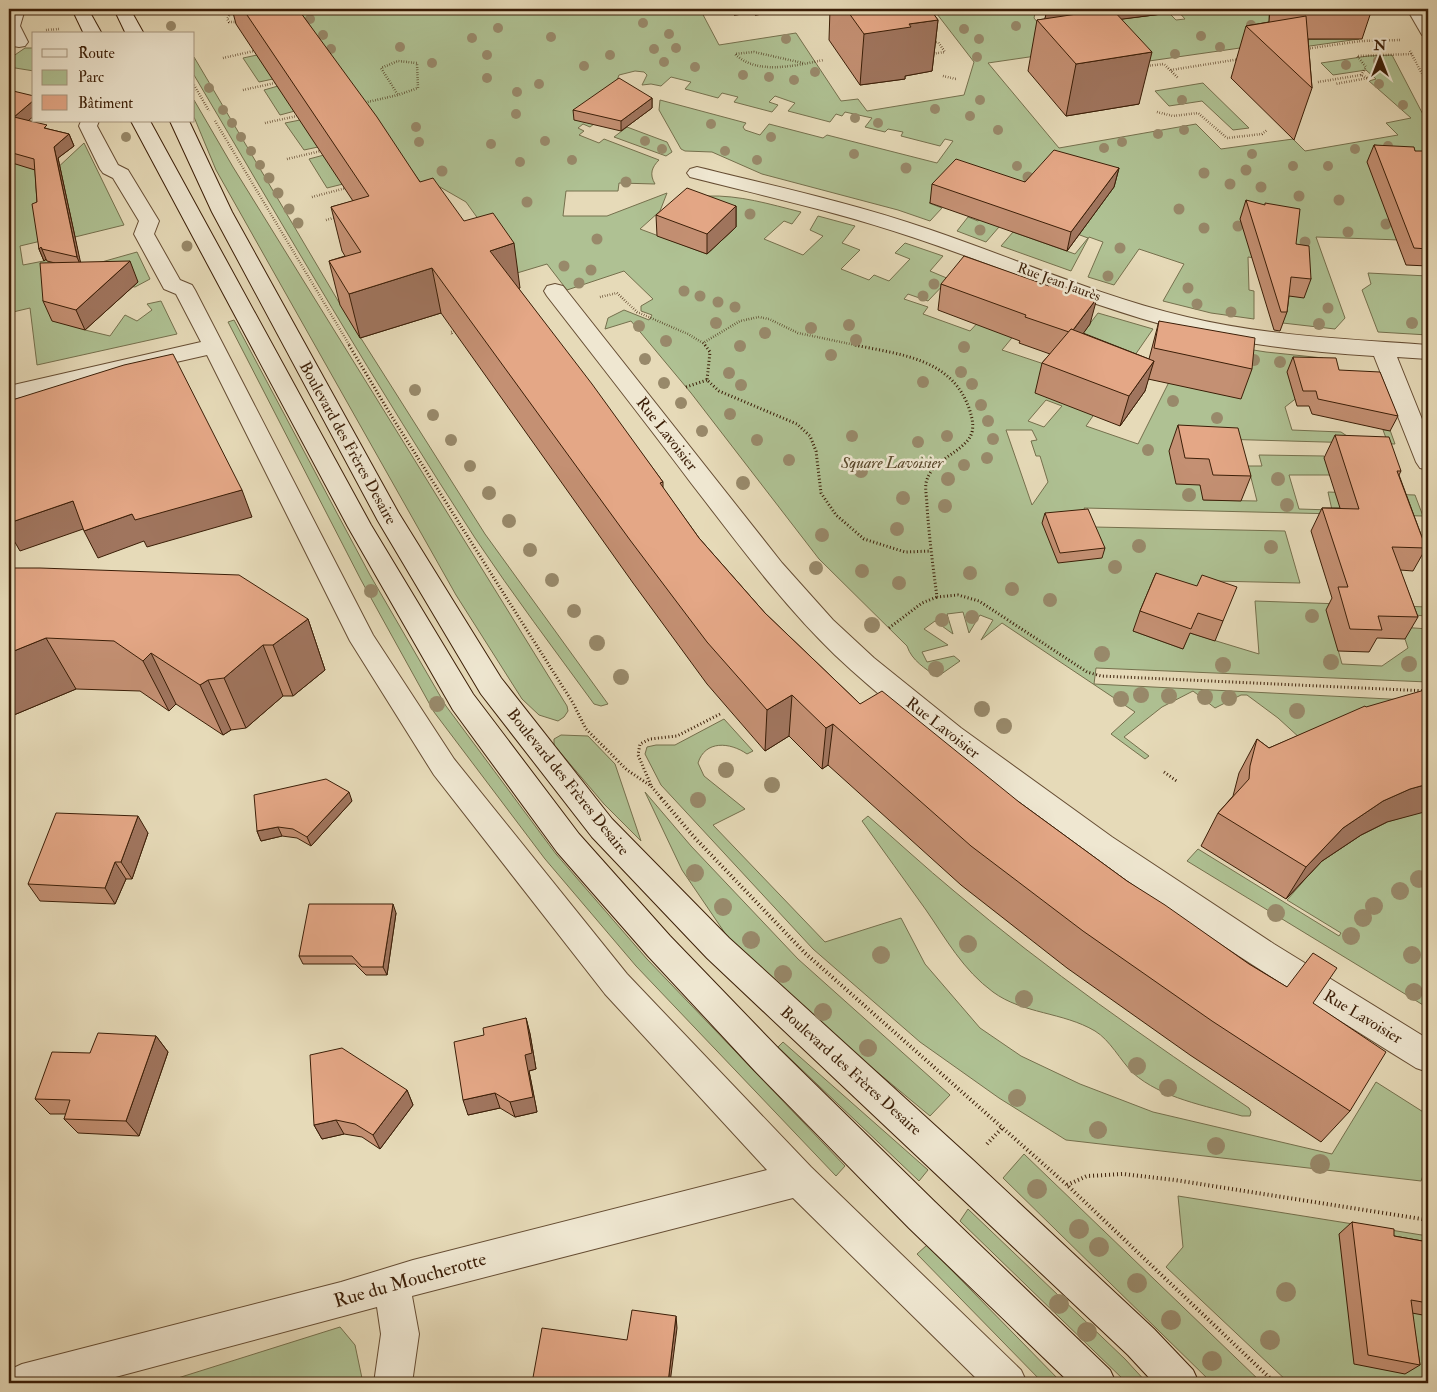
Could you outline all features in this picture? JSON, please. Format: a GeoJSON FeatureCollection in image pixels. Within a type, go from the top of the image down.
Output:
{"type":"FeatureCollection","features":[{"type":"Feature","properties":{"kind":"street"},"geometry":{"type":"LineString","coordinates":[[16,9],[11,26],[27,39]]}},
{"type":"Feature","properties":{"kind":"street"},"geometry":{"type":"LineString","coordinates":[[80,9],[92,32]]}},
{"type":"Feature","properties":{"kind":"street"},"geometry":{"type":"LineString","coordinates":[[122,9],[134,32]]}},
{"type":"Feature","properties":{"kind":"street"},"geometry":{"type":"LineString","coordinates":[[1416,9],[1428,31]]}},
{"type":"Feature","properties":{"kind":"street"},"geometry":{"type":"LineString","coordinates":[[90,122],[88,126],[110,169],[121,174],[150,221],[144,234],[172,284],[184,290],[214,346],[362,641],[444,767],[616,984],[799,1179],[1008,1383]]}},
{"type":"Feature","properties":{"kind":"street","name":"Boulevard des Frères Desaire"},"geometry":{"type":"LineString","coordinates":[[141,122],[360,527],[463,702],[568,843],[659,946],[760,1053],[922,1216],[1097,1383]]}},
{"type":"Feature","properties":{"kind":"street","name":"Boulevard des Frères Desaire"},"geometry":{"type":"LineString","coordinates":[[179,122],[222,212],[387,515],[491,686],[602,828],[718,948],[968,1179],[1141,1342],[1180,1383]]}},
{"type":"Feature","properties":{"kind":"street","name":"Rue Jean Jaurès"},"geometry":{"type":"LineString","coordinates":[[697,173],[863,215],[919,232],[1139,311],[1184,323],[1304,343],[1428,352]]}},
{"type":"Feature","properties":{"kind":"street","name":"Rue Lavoisier"},"geometry":{"type":"LineString","coordinates":[[555,291],[754,547],[792,592],[852,655],[912,706],[1094,841],[1306,983],[1428,1057]]}},
{"type":"Feature","properties":{"kind":"street"},"geometry":{"type":"LineString","coordinates":[[9,393],[214,346]]}},
{"type":"Feature","properties":{"kind":"street"},"geometry":{"type":"LineString","coordinates":[[1382,349],[1428,462]]}},
{"type":"Feature","properties":{"kind":"street","name":"Rue du Moucherotte"},"geometry":{"type":"LineString","coordinates":[[22,1383],[392,1285],[438,1271],[799,1179]]}},
{"type":"Feature","properties":{"kind":"street"},"geometry":{"type":"LineString","coordinates":[[392,1285],[400,1334],[393,1383]]}},
{"type":"Feature","properties":{"kind":"path"},"geometry":{"type":"LineString","coordinates":[[233,9],[227,19],[229,22],[235,22]]}},
{"type":"Feature","properties":{"kind":"path"},"geometry":{"type":"LineString","coordinates":[[53,32],[64,29]]}},
{"type":"Feature","properties":{"kind":"path"},"geometry":{"type":"LineString","coordinates":[[1300,50],[1361,41],[1405,40]]}},
{"type":"Feature","properties":{"kind":"path"},"geometry":{"type":"LineString","coordinates":[[930,43],[938,42],[945,52],[931,54]]}},
{"type":"Feature","properties":{"kind":"path"},"geometry":{"type":"LineString","coordinates":[[223,58],[254,51]]}},
{"type":"Feature","properties":{"kind":"path"},"geometry":{"type":"LineString","coordinates":[[802,63],[763,54],[735,54],[742,62],[768,67],[802,63],[824,60]]}},
{"type":"Feature","properties":{"kind":"path"},"geometry":{"type":"LineString","coordinates":[[1361,75],[1366,67],[1357,56],[1412,54]]}},
{"type":"Feature","properties":{"kind":"path"},"geometry":{"type":"LineString","coordinates":[[1171,70],[1242,59]]}},
{"type":"Feature","properties":{"kind":"path"},"geometry":{"type":"LineString","coordinates":[[360,104],[398,95],[418,88],[417,63],[412,60],[384,65],[380,68],[398,95]]}},
{"type":"Feature","properties":{"kind":"path"},"geometry":{"type":"LineString","coordinates":[[1145,66],[1164,64],[1178,78]]}},
{"type":"Feature","properties":{"kind":"path"},"geometry":{"type":"LineString","coordinates":[[1318,82],[1361,75],[1368,78],[1335,84]]}},
{"type":"Feature","properties":{"kind":"path"},"geometry":{"type":"LineString","coordinates":[[943,76],[956,79]]}},
{"type":"Feature","properties":{"kind":"path"},"geometry":{"type":"LineString","coordinates":[[243,90],[275,82]]}},
{"type":"Feature","properties":{"kind":"path"},"geometry":{"type":"LineString","coordinates":[[195,87],[392,417],[567,695],[586,729],[626,770],[651,786]]}},
{"type":"Feature","properties":{"kind":"path"},"geometry":{"type":"LineString","coordinates":[[1157,112],[1174,116],[1198,113],[1227,138],[1262,134],[1267,130]]}},
{"type":"Feature","properties":{"kind":"path"},"geometry":{"type":"LineString","coordinates":[[264,123],[297,116]]}},
{"type":"Feature","properties":{"kind":"path"},"geometry":{"type":"LineString","coordinates":[[287,159],[321,151]]}},
{"type":"Feature","properties":{"kind":"path"},"geometry":{"type":"LineString","coordinates":[[312,198],[346,188]]}},
{"type":"Feature","properties":{"kind":"path"},"geometry":{"type":"LineString","coordinates":[[326,220],[345,215]]}},
{"type":"Feature","properties":{"kind":"path"},"geometry":{"type":"LineString","coordinates":[[594,299],[617,293],[637,312],[688,334],[703,343],[710,352],[707,380]]}},
{"type":"Feature","properties":{"kind":"path"},"geometry":{"type":"LineString","coordinates":[[703,343],[742,319],[751,316],[762,316],[785,325],[798,333],[915,358],[932,364],[945,372],[960,386],[967,398],[972,417],[972,434],[964,443],[934,466],[926,482],[927,522],[937,597]]}},
{"type":"Feature","properties":{"kind":"path"},"geometry":{"type":"LineString","coordinates":[[452,334],[454,329],[463,327]]}},
{"type":"Feature","properties":{"kind":"path"},"geometry":{"type":"LineString","coordinates":[[686,387],[707,380]]}},
{"type":"Feature","properties":{"kind":"path"},"geometry":{"type":"LineString","coordinates":[[707,380],[726,395],[798,424],[810,436],[816,451],[821,493],[836,515],[864,539],[905,552],[931,551]]}},
{"type":"Feature","properties":{"kind":"path"},"geometry":{"type":"LineString","coordinates":[[889,628],[922,604],[937,597],[958,596],[979,601],[1087,672],[1101,676],[1428,691]]}},
{"type":"Feature","properties":{"kind":"path"},"geometry":{"type":"LineString","coordinates":[[720,714],[677,736],[650,738],[640,744],[638,755],[651,786],[694,837],[805,953],[1067,1185],[1275,1383]]}},
{"type":"Feature","properties":{"kind":"path"},"geometry":{"type":"LineString","coordinates":[[1164,772],[1178,782]]}},
{"type":"Feature","properties":{"kind":"path"},"geometry":{"type":"LineString","coordinates":[[1067,1185],[1087,1176],[1123,1174],[1175,1180],[1428,1220]]}},
{"type":"Feature","properties":{"kind":"green space","name":"Square Lavoisier"},"geometry":{"type":"Polygon","coordinates":[[[290,9],[700,9],[719,45],[796,33],[841,101],[858,99],[867,111],[964,95],[974,62],[937,14],[915,17],[895,9],[1036,9],[1034,18],[1039,24],[1081,24],[1169,13],[1176,20],[1185,19],[1176,9],[1265,9],[1269,14],[1269,40],[1359,39],[1268,52],[1261,45],[1128,64],[1111,45],[988,63],[1059,148],[1196,124],[1221,149],[1293,139],[1305,151],[1398,135],[1386,123],[1411,118],[1369,81],[1376,79],[1366,70],[1333,75],[1321,63],[1368,56],[1392,55],[1428,124],[1428,241],[1316,237],[1345,318],[1335,329],[1274,322],[1302,264],[1248,257],[1249,290],[1254,291],[1254,319],[1211,313],[1163,301],[1184,264],[1139,249],[1114,285],[1088,277],[1103,242],[1089,237],[1071,271],[1001,246],[1013,232],[1075,254],[1088,238],[1028,216],[1039,181],[986,242],[957,231],[968,217],[978,221],[1002,194],[954,178],[929,203],[942,208],[930,221],[898,210],[762,174],[712,152],[685,151],[681,149],[659,110],[660,100],[746,123],[743,127],[745,130],[760,135],[769,124],[823,138],[827,135],[937,163],[953,141],[945,139],[940,146],[901,136],[903,132],[888,129],[885,132],[865,127],[872,118],[845,112],[842,116],[836,114],[830,122],[788,111],[795,103],[775,96],[769,102],[778,105],[772,112],[734,102],[738,97],[722,93],[718,98],[685,89],[691,82],[671,77],[661,86],[642,85],[647,75],[644,72],[635,71],[619,75],[603,117],[590,127],[583,124],[578,128],[584,131],[579,135],[599,143],[604,139],[659,160],[652,171],[655,184],[619,183],[618,191],[566,191],[563,216],[607,216],[667,193],[660,211],[640,229],[707,254],[707,196],[743,199],[801,212],[792,224],[784,221],[764,239],[803,255],[823,236],[810,230],[818,216],[855,226],[842,243],[860,250],[841,269],[869,280],[874,275],[889,281],[910,259],[895,253],[905,243],[943,256],[930,271],[949,279],[928,301],[908,294],[904,299],[928,307],[923,314],[970,331],[983,317],[1047,295],[1002,350],[1056,368],[1098,313],[1153,329],[1086,426],[1138,444],[1190,340],[1266,352],[1323,358],[1329,373],[1285,407],[1292,430],[1341,432],[1350,438],[1386,438],[1383,430],[1390,430],[1395,444],[1218,439],[1200,485],[1204,500],[1257,501],[1248,466],[1262,466],[1259,455],[1324,456],[1330,475],[1289,475],[1299,509],[1332,510],[1328,492],[1415,495],[1423,516],[1084,508],[1094,527],[1285,531],[1300,583],[1213,581],[1133,631],[1183,649],[1190,633],[1259,654],[1255,601],[1428,607],[1428,616],[1327,610],[1342,664],[1382,666],[1408,648],[1401,627],[1428,629],[1428,682],[1096,668],[1094,684],[1428,701],[1301,739],[1278,718],[1247,695],[1241,695],[1215,708],[1193,691],[1162,707],[1124,737],[1149,756],[1145,759],[1111,734],[1135,712],[1002,623],[981,640],[993,620],[980,615],[969,633],[963,612],[947,614],[953,634],[935,621],[924,629],[948,645],[922,652],[927,662],[954,656],[960,661],[937,677],[916,660],[907,646],[819,559],[691,393],[631,321],[605,329],[608,318],[624,310],[649,320],[652,315],[641,311],[641,306],[653,299],[624,271],[567,290],[547,264],[517,273],[466,202],[440,187],[424,191],[290,9]],[[1046,400],[1028,421],[1044,427],[1062,406],[1046,400]],[[1006,430],[1032,505],[1048,482],[1040,456],[1036,456],[1031,441],[1037,440],[1032,430],[1006,430]]]}},
{"type":"Feature","properties":{"kind":"green space"},"geometry":{"type":"Polygon","coordinates":[[[25,48],[32,48],[32,71],[9,67],[9,59],[25,48]]]}},
{"type":"Feature","properties":{"kind":"green space"},"geometry":{"type":"Polygon","coordinates":[[[257,55],[273,79],[259,82],[243,58],[257,55]]]}},
{"type":"Feature","properties":{"kind":"green space"},"geometry":{"type":"Polygon","coordinates":[[[195,59],[350,321],[485,534],[608,704],[601,706],[594,704],[504,580],[475,538],[332,308],[195,77],[195,59]]]}},
{"type":"Feature","properties":{"kind":"green space"},"geometry":{"type":"Polygon","coordinates":[[[1203,83],[1249,128],[1233,130],[1202,101],[1169,106],[1155,91],[1203,83]]]}},
{"type":"Feature","properties":{"kind":"green space"},"geometry":{"type":"Polygon","coordinates":[[[278,86],[295,111],[280,115],[264,90],[278,86]]]}},
{"type":"Feature","properties":{"kind":"green space"},"geometry":{"type":"Polygon","coordinates":[[[195,102],[233,167],[567,706],[568,711],[558,721],[539,715],[522,699],[456,595],[216,170],[195,119],[195,102]]]}},
{"type":"Feature","properties":{"kind":"green space"},"geometry":{"type":"Polygon","coordinates":[[[300,120],[318,147],[304,150],[285,123],[300,120]]]}},
{"type":"Feature","properties":{"kind":"green space"},"geometry":{"type":"Polygon","coordinates":[[[627,127],[667,142],[672,152],[666,156],[614,137],[627,127]]]}},
{"type":"Feature","properties":{"kind":"green space"},"geometry":{"type":"Polygon","coordinates":[[[84,143],[124,225],[75,237],[69,209],[37,215],[41,241],[20,246],[23,265],[54,259],[91,265],[137,252],[150,279],[135,287],[113,284],[85,330],[110,336],[125,315],[137,321],[152,310],[147,304],[161,301],[177,334],[37,365],[30,308],[13,312],[9,311],[9,162],[54,171],[84,143]]]}},
{"type":"Feature","properties":{"kind":"green space"},"geometry":{"type":"Polygon","coordinates":[[[324,155],[343,184],[327,188],[309,159],[324,155]]]}},
{"type":"Feature","properties":{"kind":"green space"},"geometry":{"type":"Polygon","coordinates":[[[1368,273],[1428,276],[1428,335],[1378,332],[1362,290],[1371,284],[1368,273]]]}},
{"type":"Feature","properties":{"kind":"green space"},"geometry":{"type":"Polygon","coordinates":[[[234,320],[370,575],[446,706],[556,854],[647,959],[845,1166],[836,1176],[636,966],[545,859],[434,712],[361,580],[228,322],[234,320]]]}},
{"type":"Feature","properties":{"kind":"green space"},"geometry":{"type":"Polygon","coordinates":[[[724,719],[753,751],[747,754],[733,747],[719,745],[706,750],[701,756],[698,763],[704,776],[745,809],[713,825],[825,942],[901,918],[925,964],[980,1028],[1021,1056],[1080,1084],[1153,1112],[1332,1154],[1376,1082],[1428,1115],[1428,1162],[1421,1181],[1066,1140],[999,1098],[920,1042],[813,949],[661,785],[645,754],[647,747],[675,745],[724,719]]]}},
{"type":"Feature","properties":{"kind":"green space"},"geometry":{"type":"Polygon","coordinates":[[[561,735],[588,736],[615,764],[641,841],[604,804],[554,745],[554,739],[561,735]]]}},
{"type":"Feature","properties":{"kind":"green space"},"geometry":{"type":"Polygon","coordinates":[[[645,792],[691,846],[798,959],[950,1095],[930,1116],[787,997],[731,942],[682,870],[645,792]]]}},
{"type":"Feature","properties":{"kind":"green space"},"geometry":{"type":"Polygon","coordinates":[[[1428,810],[1428,1008],[1187,861],[1198,849],[1339,936],[1341,933],[1287,900],[1314,869],[1313,867],[1361,835],[1387,822],[1428,810]]]}},
{"type":"Feature","properties":{"kind":"green space"},"geometry":{"type":"Polygon","coordinates":[[[868,816],[943,882],[1025,949],[1136,1030],[1249,1108],[1250,1116],[1242,1116],[1199,1105],[1157,1089],[1133,1073],[1110,1045],[1095,1031],[1070,1020],[1017,1005],[993,992],[973,974],[948,943],[862,821],[868,816]]]}},
{"type":"Feature","properties":{"kind":"green space"},"geometry":{"type":"Polygon","coordinates":[[[783,1042],[928,1170],[919,1181],[778,1047],[783,1042]]]}},
{"type":"Feature","properties":{"kind":"green space"},"geometry":{"type":"Polygon","coordinates":[[[1024,1154],[1262,1383],[1212,1383],[1003,1178],[1024,1154]]]}},
{"type":"Feature","properties":{"kind":"green space"},"geometry":{"type":"Polygon","coordinates":[[[1178,1196],[1428,1236],[1428,1383],[1289,1383],[1166,1267],[1183,1247],[1178,1196]]]}},
{"type":"Feature","properties":{"kind":"green space"},"geometry":{"type":"Polygon","coordinates":[[[968,1209],[1125,1359],[1147,1383],[1127,1383],[960,1221],[968,1209]]]}},
{"type":"Feature","properties":{"kind":"green space"},"geometry":{"type":"Polygon","coordinates":[[[927,1245],[1062,1383],[1043,1383],[917,1254],[927,1245]]]}},
{"type":"Feature","properties":{"kind":"green space"},"geometry":{"type":"Polygon","coordinates":[[[340,1327],[355,1345],[363,1383],[162,1383],[340,1327]]]}},
{"type":"Feature","properties":{"kind":"building"},"geometry":{"type":"Polygon","coordinates":[[[243,9],[298,9],[377,117],[420,182],[433,178],[464,221],[493,213],[514,243],[490,251],[592,384],[663,482],[660,483],[699,538],[765,613],[860,704],[882,691],[1019,802],[1127,881],[1165,905],[1249,964],[1287,987],[1313,953],[1337,968],[1313,1003],[1386,1052],[1350,1111],[1212,1021],[1083,931],[971,846],[833,724],[826,728],[792,695],[767,710],[707,642],[630,540],[432,268],[349,294],[329,261],[361,252],[331,207],[369,196],[243,9]]]}},
{"type":"Feature","properties":{"kind":"building"},"geometry":{"type":"Polygon","coordinates":[[[846,9],[930,9],[938,20],[909,24],[911,27],[864,34],[846,9]]]}},
{"type":"Feature","properties":{"kind":"building"},"geometry":{"type":"Polygon","coordinates":[[[1051,9],[1088,9],[1046,14],[1051,9]]]}},
{"type":"Feature","properties":{"kind":"building"},"geometry":{"type":"Polygon","coordinates":[[[1112,9],[1152,52],[1076,64],[1037,20],[1112,9]]]}},
{"type":"Feature","properties":{"kind":"building"},"geometry":{"type":"Polygon","coordinates":[[[1306,16],[1312,88],[1246,26],[1306,16]]]}},
{"type":"Feature","properties":{"kind":"building"},"geometry":{"type":"Polygon","coordinates":[[[619,78],[652,98],[621,121],[573,110],[619,78]]]}},
{"type":"Feature","properties":{"kind":"building"},"geometry":{"type":"Polygon","coordinates":[[[9,90],[32,96],[32,102],[14,117],[47,125],[44,128],[69,134],[54,147],[77,257],[42,249],[41,247],[39,249],[32,204],[37,202],[34,159],[9,152],[9,90]]]}},
{"type":"Feature","properties":{"kind":"building"},"geometry":{"type":"Polygon","coordinates":[[[1374,145],[1414,147],[1415,151],[1424,151],[1428,162],[1428,249],[1414,248],[1374,145]]]}},
{"type":"Feature","properties":{"kind":"building"},"geometry":{"type":"Polygon","coordinates":[[[1054,150],[1119,168],[1071,232],[932,184],[956,159],[1025,182],[1054,150]]]}},
{"type":"Feature","properties":{"kind":"building"},"geometry":{"type":"Polygon","coordinates":[[[687,188],[736,206],[707,234],[656,215],[687,188]]]}},
{"type":"Feature","properties":{"kind":"building"},"geometry":{"type":"Polygon","coordinates":[[[1246,200],[1265,205],[1265,203],[1300,209],[1296,244],[1309,246],[1311,279],[1291,277],[1287,312],[1281,312],[1246,200]]]}},
{"type":"Feature","properties":{"kind":"building"},"geometry":{"type":"Polygon","coordinates":[[[964,256],[1049,286],[1051,282],[1097,298],[1073,330],[1071,329],[1069,332],[941,284],[964,256]]]}},
{"type":"Feature","properties":{"kind":"building"},"geometry":{"type":"Polygon","coordinates":[[[130,261],[76,310],[43,301],[40,263],[130,261]]]}},
{"type":"Feature","properties":{"kind":"building"},"geometry":{"type":"Polygon","coordinates":[[[1159,321],[1255,338],[1252,369],[1154,348],[1159,321]]]}},
{"type":"Feature","properties":{"kind":"building"},"geometry":{"type":"Polygon","coordinates":[[[1071,329],[1154,361],[1129,396],[1042,363],[1071,329]]]}},
{"type":"Feature","properties":{"kind":"building"},"geometry":{"type":"Polygon","coordinates":[[[173,354],[242,490],[135,520],[132,514],[84,531],[73,501],[9,523],[9,401],[124,365],[173,354]]]}},
{"type":"Feature","properties":{"kind":"building"},"geometry":{"type":"Polygon","coordinates":[[[1293,357],[1336,358],[1339,370],[1380,372],[1398,416],[1318,399],[1316,391],[1303,391],[1293,357]]]}},
{"type":"Feature","properties":{"kind":"building"},"geometry":{"type":"Polygon","coordinates":[[[1178,425],[1238,428],[1251,476],[1213,475],[1209,459],[1185,458],[1178,425]]]}},
{"type":"Feature","properties":{"kind":"building"},"geometry":{"type":"Polygon","coordinates":[[[1335,435],[1389,437],[1401,471],[1397,471],[1426,548],[1392,547],[1418,617],[1378,616],[1382,630],[1350,629],[1338,587],[1348,587],[1322,508],[1359,509],[1335,435]]]}},
{"type":"Feature","properties":{"kind":"building"},"geometry":{"type":"Polygon","coordinates":[[[1088,509],[1105,548],[1060,553],[1045,513],[1088,509]]]}},
{"type":"Feature","properties":{"kind":"building"},"geometry":{"type":"Polygon","coordinates":[[[9,568],[239,575],[308,619],[273,645],[263,645],[224,678],[208,680],[200,685],[151,653],[143,661],[114,641],[46,638],[9,653],[9,568]]]}},
{"type":"Feature","properties":{"kind":"building"},"geometry":{"type":"Polygon","coordinates":[[[1156,573],[1197,586],[1202,575],[1237,587],[1223,621],[1198,613],[1191,629],[1140,611],[1156,573]]]}},
{"type":"Feature","properties":{"kind":"building"},"geometry":{"type":"Polygon","coordinates":[[[1428,689],[1428,784],[1410,789],[1383,801],[1343,828],[1306,867],[1218,813],[1249,779],[1250,766],[1257,739],[1269,748],[1365,706],[1428,689]]]}},
{"type":"Feature","properties":{"kind":"building"},"geometry":{"type":"Polygon","coordinates":[[[326,779],[349,792],[307,837],[293,829],[278,827],[257,831],[254,795],[326,779]]]}},
{"type":"Feature","properties":{"kind":"building"},"geometry":{"type":"Polygon","coordinates":[[[56,813],[138,816],[121,862],[115,862],[105,888],[28,884],[56,813]]]}},
{"type":"Feature","properties":{"kind":"building"},"geometry":{"type":"Polygon","coordinates":[[[309,904],[393,904],[383,967],[362,967],[352,956],[299,956],[309,904]]]}},
{"type":"Feature","properties":{"kind":"building"},"geometry":{"type":"Polygon","coordinates":[[[526,1018],[532,1053],[525,1055],[533,1097],[510,1102],[495,1093],[463,1100],[454,1042],[484,1035],[483,1028],[526,1018]]]}},
{"type":"Feature","properties":{"kind":"building"},"geometry":{"type":"Polygon","coordinates":[[[98,1033],[156,1036],[126,1121],[64,1119],[70,1100],[35,1099],[52,1052],[90,1053],[98,1033]]]}},
{"type":"Feature","properties":{"kind":"building"},"geometry":{"type":"Polygon","coordinates":[[[342,1048],[407,1090],[373,1135],[355,1124],[336,1120],[314,1125],[310,1055],[342,1048]]]}},
{"type":"Feature","properties":{"kind":"building"},"geometry":{"type":"Polygon","coordinates":[[[1352,1222],[1394,1229],[1394,1236],[1428,1242],[1428,1303],[1411,1300],[1420,1365],[1368,1355],[1352,1222]]]}},
{"type":"Feature","properties":{"kind":"building"},"geometry":{"type":"Polygon","coordinates":[[[632,1310],[676,1316],[668,1383],[532,1383],[542,1328],[627,1340],[632,1310]]]}}]}
